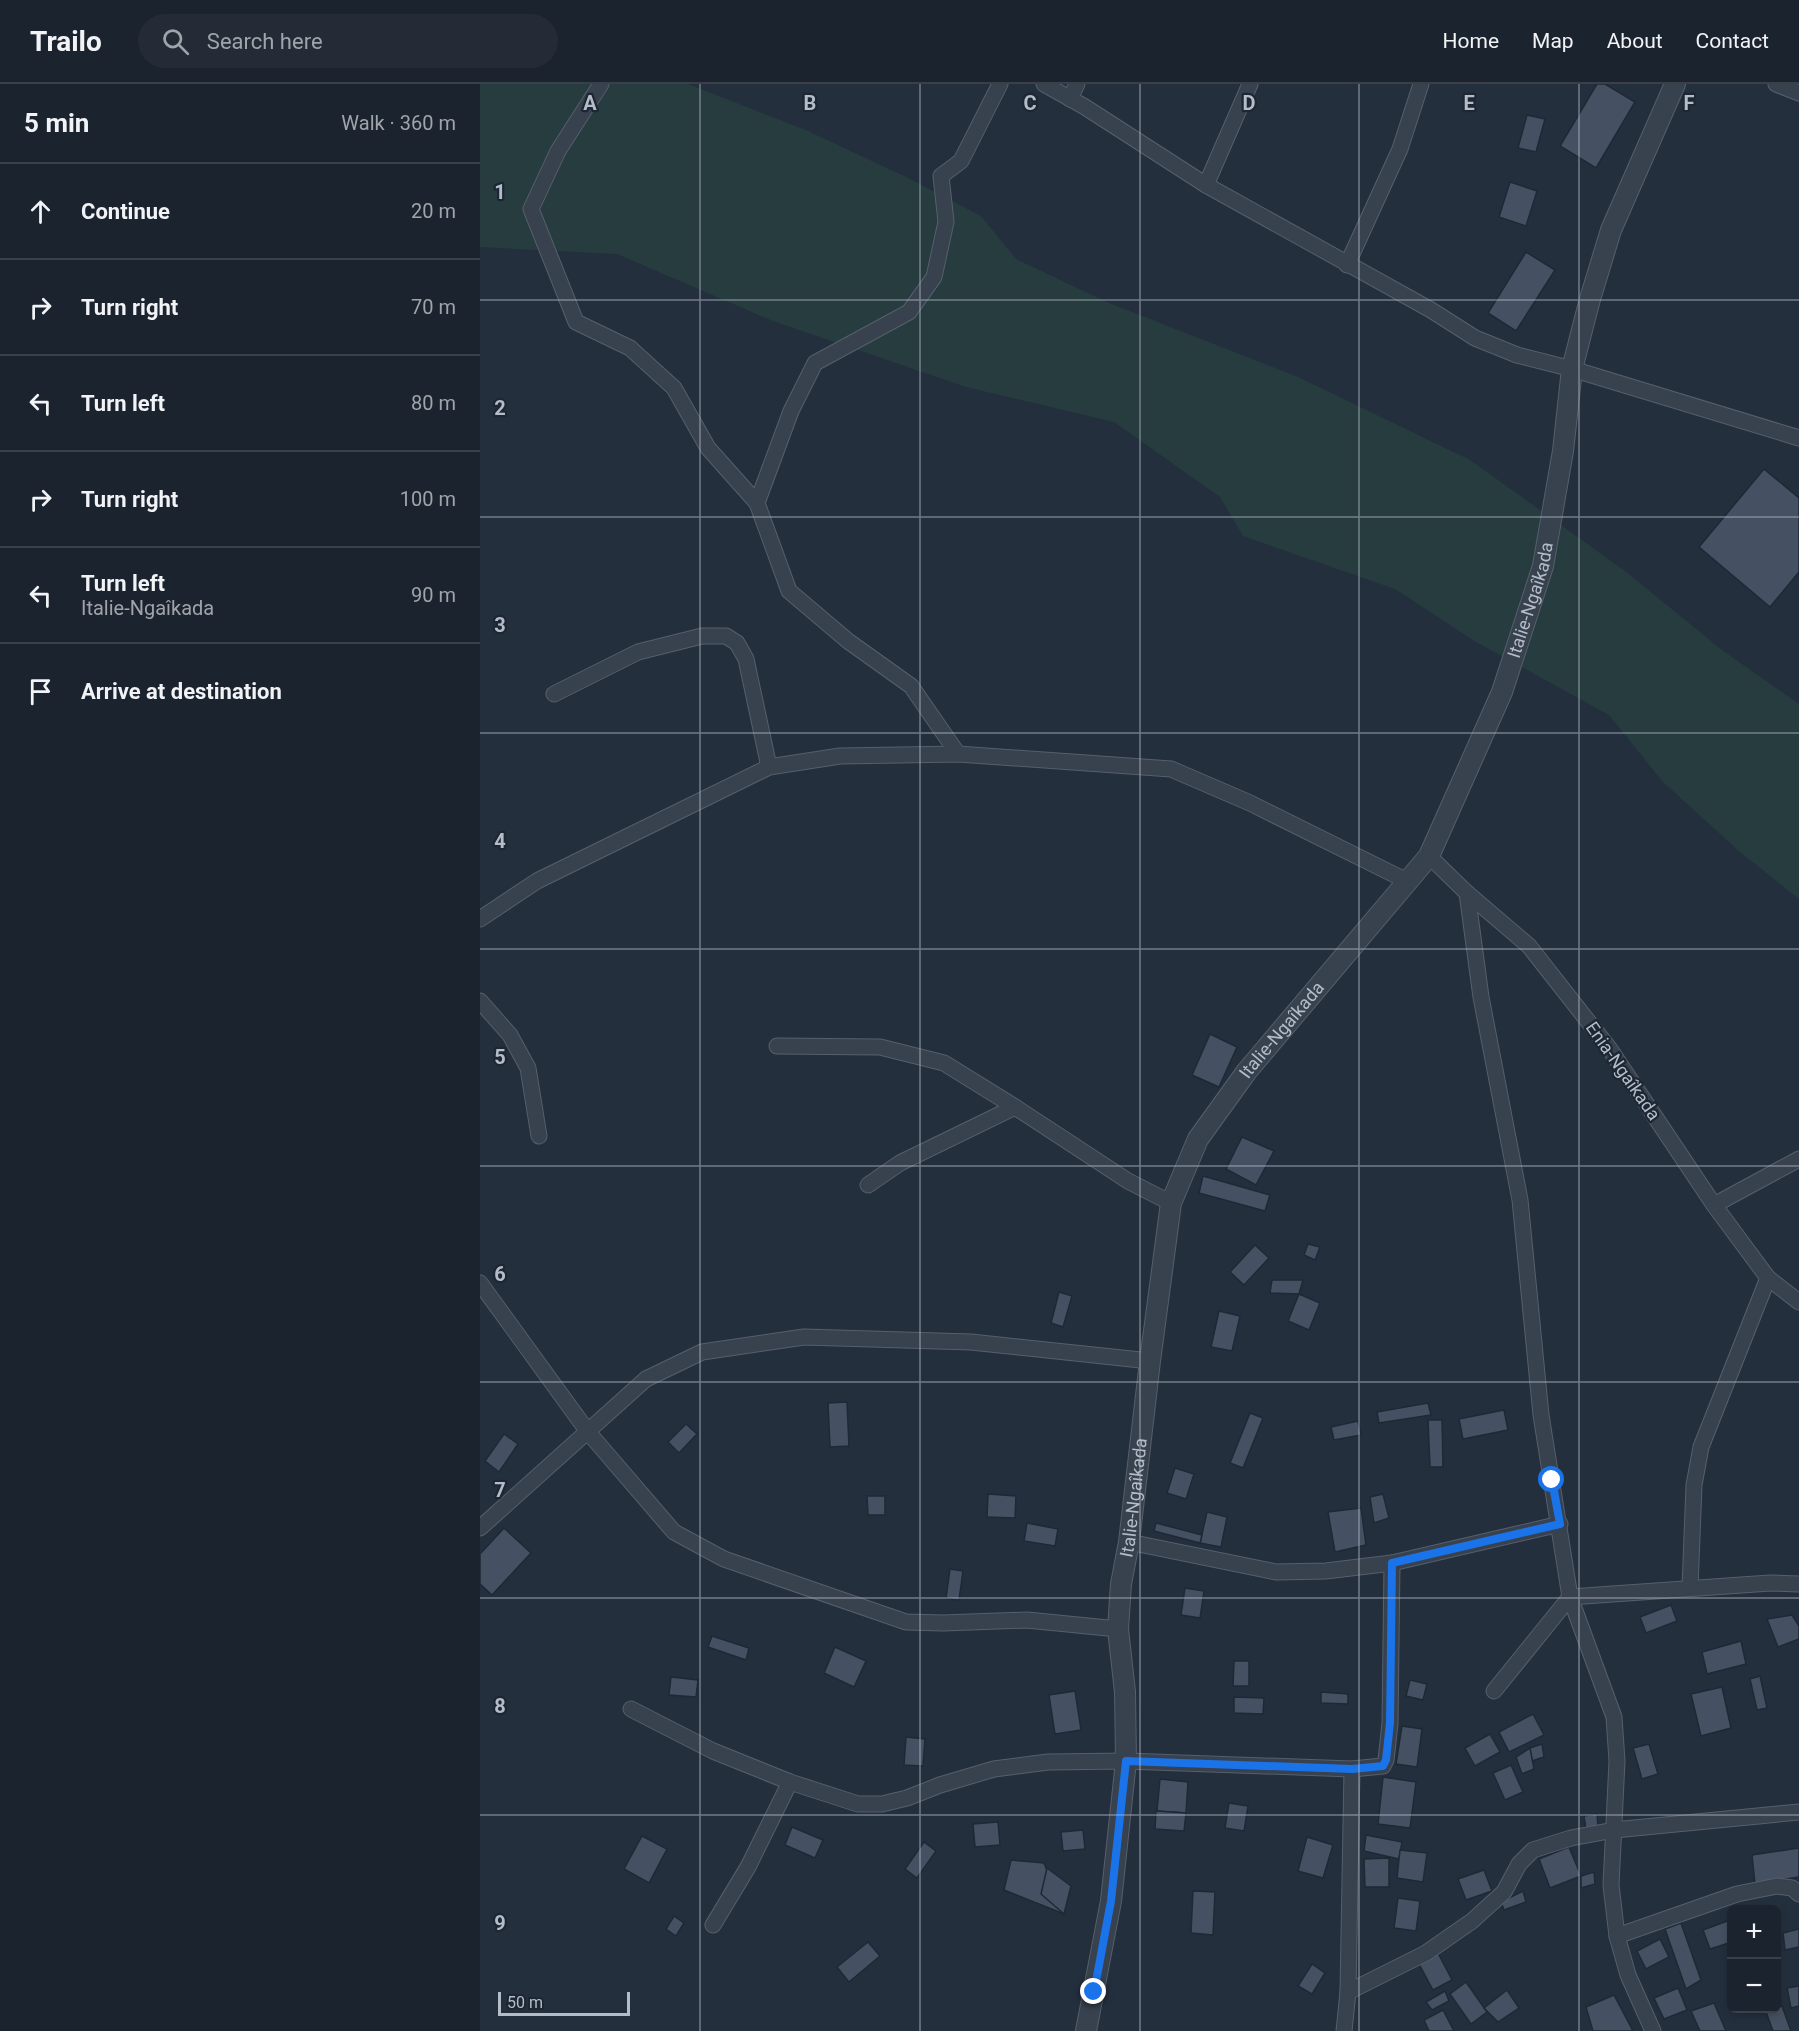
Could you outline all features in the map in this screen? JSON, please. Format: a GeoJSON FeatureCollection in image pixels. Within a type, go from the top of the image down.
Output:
{"type":"FeatureCollection","features":[{"type":"Feature","properties":{"kind":"street"},"geometry":{"type":"LineString","coordinates":[[601,84],[558,151],[531,209],[576,322],[630,348],[674,388],[708,448],[757,503],[789,591],[848,641],[911,686],[958,754]]}},
{"type":"Feature","properties":{"kind":"street"},"geometry":{"type":"LineString","coordinates":[[757,503],[791,411],[814,363],[909,312],[934,277],[946,222],[941,176],[961,160],[1000,84]]}},
{"type":"Feature","properties":{"kind":"street"},"geometry":{"type":"LineString","coordinates":[[1044,84],[1085,107],[1206,185],[1431,310],[1475,338],[1517,355],[1572,369],[1799,438]]}},
{"type":"Feature","properties":{"kind":"street"},"geometry":{"type":"LineString","coordinates":[[1070,99],[1077,84]]}},
{"type":"Feature","properties":{"kind":"street"},"geometry":{"type":"LineString","coordinates":[[1206,185],[1250,84]]}},
{"type":"Feature","properties":{"kind":"street"},"geometry":{"type":"LineString","coordinates":[[1347,265],[1400,149],[1421,84]]}},
{"type":"Feature","properties":{"kind":"street"},"geometry":{"type":"LineString","coordinates":[[1776,84],[1799,93]]}},
{"type":"Feature","properties":{"kind":"street","name":"Italie-Ngaîkada"},"geometry":{"type":"LineString","coordinates":[[1086,2031],[1111,1901],[1126,1761],[1125,1692],[1118,1629],[1121,1584],[1129,1542],[1171,1203],[1198,1139],[1247,1071],[1429,856],[1502,692],[1543,566],[1563,451],[1572,369],[1590,299],[1611,230],[1672,85]]}},
{"type":"Feature","properties":{"kind":"street"},"geometry":{"type":"LineString","coordinates":[[554,694],[638,652],[702,636],[726,636],[737,643],[746,658],[770,767]]}},
{"type":"Feature","properties":{"kind":"street"},"geometry":{"type":"LineString","coordinates":[[480,919],[537,881],[770,767],[840,756],[958,754],[1171,769],[1250,803],[1407,881]]}},
{"type":"Feature","properties":{"kind":"street","name":"Enia-Ngaîkada"},"geometry":{"type":"LineString","coordinates":[[1429,856],[1467,893],[1529,946],[1609,1047],[1714,1205],[1768,1278],[1799,1302]]}},
{"type":"Feature","properties":{"kind":"street"},"geometry":{"type":"LineString","coordinates":[[1467,893],[1481,997],[1520,1200],[1541,1415],[1570,1597],[1614,1717],[1617,1761],[1611,1885],[1617,1936],[1628,1975],[1653,2031]]}},
{"type":"Feature","properties":{"kind":"street"},"geometry":{"type":"LineString","coordinates":[[480,1001],[510,1035],[528,1068],[539,1136]]}},
{"type":"Feature","properties":{"kind":"street"},"geometry":{"type":"LineString","coordinates":[[777,1046],[880,1047],[944,1063],[1128,1182],[1171,1203]]}},
{"type":"Feature","properties":{"kind":"street"},"geometry":{"type":"LineString","coordinates":[[868,1185],[900,1163],[1015,1107]]}},
{"type":"Feature","properties":{"kind":"street"},"geometry":{"type":"LineString","coordinates":[[1714,1205],[1799,1159]]}},
{"type":"Feature","properties":{"kind":"street"},"geometry":{"type":"LineString","coordinates":[[1690,1588],[1694,1485],[1701,1447],[1768,1278]]}},
{"type":"Feature","properties":{"kind":"street"},"geometry":{"type":"LineString","coordinates":[[480,1283],[588,1432],[674,1532],[724,1559],[906,1622],[1027,1620],[1118,1629]]}},
{"type":"Feature","properties":{"kind":"street"},"geometry":{"type":"LineString","coordinates":[[480,1528],[646,1379],[702,1352],[804,1337],[971,1342],[1150,1361]]}},
{"type":"Feature","properties":{"kind":"street"},"geometry":{"type":"LineString","coordinates":[[1129,1542],[1276,1572],[1326,1571],[1392,1563],[1560,1524]]}},
{"type":"Feature","properties":{"kind":"street"},"geometry":{"type":"LineString","coordinates":[[631,1709],[713,1751],[790,1782],[858,1804],[882,1804],[994,1769],[1048,1762],[1126,1761],[1352,1769],[1383,1766],[1386,1760],[1390,1723],[1392,1563]]}},
{"type":"Feature","properties":{"kind":"street"},"geometry":{"type":"LineString","coordinates":[[1494,1691],[1570,1597],[1770,1583],[1799,1584]]}},
{"type":"Feature","properties":{"kind":"street"},"geometry":{"type":"LineString","coordinates":[[1344,2031],[1348,1992],[1352,1769]]}},
{"type":"Feature","properties":{"kind":"street"},"geometry":{"type":"LineString","coordinates":[[713,1925],[748,1867],[790,1782]]}},
{"type":"Feature","properties":{"kind":"street"},"geometry":{"type":"LineString","coordinates":[[1348,1992],[1426,1953],[1472,1921],[1504,1892],[1519,1863],[1533,1850],[1571,1838],[1614,1830],[1799,1812]]}},
{"type":"Feature","properties":{"kind":"street"},"geometry":{"type":"LineString","coordinates":[[1617,1936],[1737,1894],[1777,1886],[1791,1888],[1799,1894]]}},
{"type":"Feature","properties":{"kind":"green space"},"geometry":{"type":"Polygon","coordinates":[[[480,84],[688,84],[808,131],[906,177],[981,216],[1016,259],[1109,303],[1298,377],[1470,460],[1625,571],[1722,650],[1799,704],[1799,899],[1740,852],[1662,781],[1609,715],[1476,642],[1395,589],[1243,536],[1220,497],[1114,422],[966,387],[773,321],[617,254],[480,247],[480,84]]]}},
{"type":"Feature","properties":{"kind":"building"},"geometry":{"type":"Polygon","coordinates":[[[1597,84],[1605,84],[1635,102],[1596,168],[1560,146],[1597,84]]]}},
{"type":"Feature","properties":{"kind":"building"},"geometry":{"type":"Polygon","coordinates":[[[1527,115],[1545,119],[1536,152],[1518,148],[1527,115]]]}},
{"type":"Feature","properties":{"kind":"building"},"geometry":{"type":"Polygon","coordinates":[[[1510,182],[1537,191],[1526,226],[1499,217],[1510,182]]]}},
{"type":"Feature","properties":{"kind":"building"},"geometry":{"type":"Polygon","coordinates":[[[1526,252],[1555,270],[1516,331],[1488,313],[1526,252]]]}},
{"type":"Feature","properties":{"kind":"building"},"geometry":{"type":"Polygon","coordinates":[[[1764,469],[1799,498],[1799,572],[1770,607],[1699,547],[1764,469]]]}},
{"type":"Feature","properties":{"kind":"building"},"geometry":{"type":"Polygon","coordinates":[[[1210,1034],[1237,1047],[1219,1087],[1192,1075],[1210,1034]]]}},
{"type":"Feature","properties":{"kind":"building"},"geometry":{"type":"Polygon","coordinates":[[[1242,1137],[1274,1151],[1256,1185],[1226,1169],[1242,1137]]]}},
{"type":"Feature","properties":{"kind":"building"},"geometry":{"type":"Polygon","coordinates":[[[1203,1176],[1270,1195],[1265,1211],[1199,1193],[1203,1176]]]}},
{"type":"Feature","properties":{"kind":"building"},"geometry":{"type":"Polygon","coordinates":[[[1308,1244],[1320,1247],[1315,1260],[1304,1255],[1308,1244]]]}},
{"type":"Feature","properties":{"kind":"building"},"geometry":{"type":"Polygon","coordinates":[[[1255,1245],[1269,1258],[1244,1285],[1230,1272],[1255,1245]]]}},
{"type":"Feature","properties":{"kind":"building"},"geometry":{"type":"Polygon","coordinates":[[[1272,1280],[1303,1280],[1299,1294],[1270,1293],[1272,1280]]]}},
{"type":"Feature","properties":{"kind":"building"},"geometry":{"type":"Polygon","coordinates":[[[1059,1292],[1072,1296],[1063,1327],[1051,1323],[1059,1292]]]}},
{"type":"Feature","properties":{"kind":"building"},"geometry":{"type":"Polygon","coordinates":[[[1299,1294],[1320,1303],[1309,1330],[1288,1321],[1299,1294]]]}},
{"type":"Feature","properties":{"kind":"building"},"geometry":{"type":"Polygon","coordinates":[[[1219,1311],[1240,1316],[1232,1351],[1211,1347],[1219,1311]]]}},
{"type":"Feature","properties":{"kind":"building"},"geometry":{"type":"Polygon","coordinates":[[[847,1402],[849,1446],[830,1447],[828,1403],[847,1402]]]}},
{"type":"Feature","properties":{"kind":"building"},"geometry":{"type":"Polygon","coordinates":[[[1428,1403],[1431,1415],[1379,1423],[1377,1412],[1428,1403]]]}},
{"type":"Feature","properties":{"kind":"building"},"geometry":{"type":"Polygon","coordinates":[[[1504,1410],[1508,1430],[1463,1439],[1459,1419],[1504,1410]]]}},
{"type":"Feature","properties":{"kind":"building"},"geometry":{"type":"Polygon","coordinates":[[[1250,1413],[1263,1418],[1243,1468],[1230,1463],[1250,1413]]]}},
{"type":"Feature","properties":{"kind":"building"},"geometry":{"type":"Polygon","coordinates":[[[1428,1420],[1442,1420],[1443,1467],[1430,1467],[1428,1420]]]}},
{"type":"Feature","properties":{"kind":"building"},"geometry":{"type":"Polygon","coordinates":[[[1358,1421],[1361,1435],[1334,1440],[1331,1427],[1358,1421]]]}},
{"type":"Feature","properties":{"kind":"building"},"geometry":{"type":"Polygon","coordinates":[[[686,1424],[697,1434],[679,1453],[668,1442],[686,1424]]]}},
{"type":"Feature","properties":{"kind":"building"},"geometry":{"type":"Polygon","coordinates":[[[504,1434],[518,1444],[499,1472],[485,1461],[504,1434]]]}},
{"type":"Feature","properties":{"kind":"building"},"geometry":{"type":"Polygon","coordinates":[[[1175,1468],[1194,1474],[1186,1499],[1167,1493],[1175,1468]]]}},
{"type":"Feature","properties":{"kind":"building"},"geometry":{"type":"Polygon","coordinates":[[[988,1494],[1016,1496],[1015,1518],[987,1517],[988,1494]]]}},
{"type":"Feature","properties":{"kind":"building"},"geometry":{"type":"Polygon","coordinates":[[[1383,1494],[1389,1518],[1374,1523],[1370,1497],[1383,1494]]]}},
{"type":"Feature","properties":{"kind":"building"},"geometry":{"type":"Polygon","coordinates":[[[867,1496],[885,1496],[885,1515],[868,1515],[867,1496]]]}},
{"type":"Feature","properties":{"kind":"building"},"geometry":{"type":"Polygon","coordinates":[[[1361,1508],[1366,1545],[1335,1552],[1328,1512],[1361,1508]]]}},
{"type":"Feature","properties":{"kind":"building"},"geometry":{"type":"Polygon","coordinates":[[[1207,1512],[1227,1517],[1221,1547],[1200,1543],[1207,1512]]]}},
{"type":"Feature","properties":{"kind":"building"},"geometry":{"type":"Polygon","coordinates":[[[1027,1523],[1058,1529],[1055,1546],[1024,1541],[1027,1523]]]}},
{"type":"Feature","properties":{"kind":"building"},"geometry":{"type":"Polygon","coordinates":[[[1156,1523],[1202,1535],[1200,1543],[1154,1531],[1156,1523]]]}},
{"type":"Feature","properties":{"kind":"building"},"geometry":{"type":"Polygon","coordinates":[[[504,1528],[531,1553],[492,1595],[480,1584],[480,1554],[504,1528]]]}},
{"type":"Feature","properties":{"kind":"building"},"geometry":{"type":"Polygon","coordinates":[[[950,1569],[963,1571],[959,1600],[946,1598],[950,1569]]]}},
{"type":"Feature","properties":{"kind":"building"},"geometry":{"type":"Polygon","coordinates":[[[1185,1588],[1204,1591],[1200,1618],[1181,1615],[1185,1588]]]}},
{"type":"Feature","properties":{"kind":"building"},"geometry":{"type":"Polygon","coordinates":[[[1671,1605],[1677,1621],[1646,1633],[1640,1617],[1671,1605]]]}},
{"type":"Feature","properties":{"kind":"building"},"geometry":{"type":"Polygon","coordinates":[[[1792,1615],[1799,1626],[1799,1639],[1778,1647],[1767,1619],[1792,1615]]]}},
{"type":"Feature","properties":{"kind":"building"},"geometry":{"type":"Polygon","coordinates":[[[712,1636],[749,1648],[746,1660],[708,1647],[712,1636]]]}},
{"type":"Feature","properties":{"kind":"building"},"geometry":{"type":"Polygon","coordinates":[[[1741,1641],[1746,1664],[1707,1674],[1702,1652],[1741,1641]]]}},
{"type":"Feature","properties":{"kind":"building"},"geometry":{"type":"Polygon","coordinates":[[[835,1647],[866,1661],[854,1687],[824,1673],[835,1647]]]}},
{"type":"Feature","properties":{"kind":"building"},"geometry":{"type":"Polygon","coordinates":[[[1234,1661],[1249,1661],[1249,1686],[1233,1686],[1234,1661]]]}},
{"type":"Feature","properties":{"kind":"building"},"geometry":{"type":"Polygon","coordinates":[[[1760,1676],[1767,1708],[1757,1710],[1750,1679],[1760,1676]]]}},
{"type":"Feature","properties":{"kind":"building"},"geometry":{"type":"Polygon","coordinates":[[[671,1677],[698,1680],[696,1697],[669,1695],[671,1677]]]}},
{"type":"Feature","properties":{"kind":"building"},"geometry":{"type":"Polygon","coordinates":[[[1410,1680],[1427,1684],[1423,1700],[1406,1696],[1410,1680]]]}},
{"type":"Feature","properties":{"kind":"building"},"geometry":{"type":"Polygon","coordinates":[[[1722,1687],[1731,1728],[1701,1736],[1691,1694],[1722,1687]]]}},
{"type":"Feature","properties":{"kind":"building"},"geometry":{"type":"Polygon","coordinates":[[[1075,1691],[1081,1730],[1055,1734],[1049,1695],[1075,1691]]]}},
{"type":"Feature","properties":{"kind":"building"},"geometry":{"type":"Polygon","coordinates":[[[1321,1692],[1348,1694],[1348,1704],[1321,1703],[1321,1692]]]}},
{"type":"Feature","properties":{"kind":"building"},"geometry":{"type":"Polygon","coordinates":[[[1234,1697],[1264,1698],[1263,1714],[1234,1713],[1234,1697]]]}},
{"type":"Feature","properties":{"kind":"building"},"geometry":{"type":"Polygon","coordinates":[[[1533,1714],[1544,1735],[1509,1752],[1499,1732],[1533,1714]]]}},
{"type":"Feature","properties":{"kind":"building"},"geometry":{"type":"Polygon","coordinates":[[[1402,1726],[1422,1729],[1417,1767],[1396,1764],[1402,1726]]]}},
{"type":"Feature","properties":{"kind":"building"},"geometry":{"type":"Polygon","coordinates":[[[1490,1734],[1500,1752],[1475,1766],[1465,1748],[1490,1734]]]}},
{"type":"Feature","properties":{"kind":"building"},"geometry":{"type":"Polygon","coordinates":[[[906,1737],[925,1739],[923,1766],[904,1765],[906,1737]]]}},
{"type":"Feature","properties":{"kind":"building"},"geometry":{"type":"Polygon","coordinates":[[[1542,1744],[1544,1757],[1532,1761],[1530,1748],[1542,1744]]]}},
{"type":"Feature","properties":{"kind":"building"},"geometry":{"type":"Polygon","coordinates":[[[1649,1744],[1658,1774],[1642,1779],[1633,1748],[1649,1744]]]}},
{"type":"Feature","properties":{"kind":"building"},"geometry":{"type":"Polygon","coordinates":[[[1530,1748],[1534,1769],[1522,1774],[1516,1757],[1530,1748]]]}},
{"type":"Feature","properties":{"kind":"building"},"geometry":{"type":"Polygon","coordinates":[[[1511,1765],[1523,1792],[1505,1800],[1493,1773],[1511,1765]]]}},
{"type":"Feature","properties":{"kind":"building"},"geometry":{"type":"Polygon","coordinates":[[[1383,1777],[1416,1782],[1410,1828],[1378,1824],[1383,1777]]]}},
{"type":"Feature","properties":{"kind":"building"},"geometry":{"type":"Polygon","coordinates":[[[1160,1779],[1188,1782],[1186,1813],[1157,1811],[1160,1779]]]}},
{"type":"Feature","properties":{"kind":"building"},"geometry":{"type":"Polygon","coordinates":[[[1229,1803],[1248,1806],[1244,1831],[1225,1828],[1229,1803]]]}},
{"type":"Feature","properties":{"kind":"building"},"geometry":{"type":"Polygon","coordinates":[[[1156,1811],[1186,1813],[1184,1831],[1155,1829],[1156,1811]]]}},
{"type":"Feature","properties":{"kind":"building"},"geometry":{"type":"Polygon","coordinates":[[[1597,1814],[1598,1826],[1586,1830],[1584,1816],[1597,1814]]]}},
{"type":"Feature","properties":{"kind":"building"},"geometry":{"type":"Polygon","coordinates":[[[998,1822],[1000,1845],[975,1847],[973,1824],[998,1822]]]}},
{"type":"Feature","properties":{"kind":"building"},"geometry":{"type":"Polygon","coordinates":[[[792,1827],[823,1840],[815,1858],[785,1845],[792,1827]]]}},
{"type":"Feature","properties":{"kind":"building"},"geometry":{"type":"Polygon","coordinates":[[[1083,1830],[1085,1849],[1063,1851],[1061,1832],[1083,1830]]]}},
{"type":"Feature","properties":{"kind":"building"},"geometry":{"type":"Polygon","coordinates":[[[1366,1835],[1402,1842],[1399,1859],[1364,1851],[1366,1835]]]}},
{"type":"Feature","properties":{"kind":"building"},"geometry":{"type":"Polygon","coordinates":[[[642,1836],[667,1849],[649,1883],[624,1869],[642,1836]]]}},
{"type":"Feature","properties":{"kind":"building"},"geometry":{"type":"Polygon","coordinates":[[[1307,1837],[1333,1845],[1323,1878],[1298,1871],[1307,1837]]]}},
{"type":"Feature","properties":{"kind":"building"},"geometry":{"type":"Polygon","coordinates":[[[924,1842],[936,1851],[917,1878],[905,1869],[924,1842]]]}},
{"type":"Feature","properties":{"kind":"building"},"geometry":{"type":"Polygon","coordinates":[[[1569,1847],[1581,1876],[1550,1888],[1539,1859],[1569,1847]]]}},
{"type":"Feature","properties":{"kind":"building"},"geometry":{"type":"Polygon","coordinates":[[[1799,1848],[1799,1877],[1755,1884],[1752,1855],[1799,1848]]]}},
{"type":"Feature","properties":{"kind":"building"},"geometry":{"type":"Polygon","coordinates":[[[1400,1850],[1427,1853],[1423,1882],[1397,1878],[1400,1850]]]}},
{"type":"Feature","properties":{"kind":"building"},"geometry":{"type":"Polygon","coordinates":[[[1389,1858],[1389,1887],[1365,1887],[1364,1859],[1389,1858]]]}},
{"type":"Feature","properties":{"kind":"building"},"geometry":{"type":"Polygon","coordinates":[[[1011,1860],[1044,1863],[1064,1914],[1004,1890],[1011,1860]]]}},
{"type":"Feature","properties":{"kind":"building"},"geometry":{"type":"Polygon","coordinates":[[[1047,1868],[1071,1886],[1064,1914],[1041,1894],[1047,1868]]]}},
{"type":"Feature","properties":{"kind":"building"},"geometry":{"type":"Polygon","coordinates":[[[1484,1870],[1492,1891],[1466,1900],[1458,1879],[1484,1870]]]}},
{"type":"Feature","properties":{"kind":"building"},"geometry":{"type":"Polygon","coordinates":[[[1594,1872],[1595,1884],[1581,1888],[1581,1876],[1594,1872]]]}},
{"type":"Feature","properties":{"kind":"building"},"geometry":{"type":"Polygon","coordinates":[[[1193,1891],[1215,1892],[1213,1935],[1191,1933],[1193,1891]]]}},
{"type":"Feature","properties":{"kind":"building"},"geometry":{"type":"Polygon","coordinates":[[[1523,1891],[1526,1902],[1504,1910],[1501,1902],[1523,1891]]]}},
{"type":"Feature","properties":{"kind":"building"},"geometry":{"type":"Polygon","coordinates":[[[1398,1898],[1420,1901],[1416,1931],[1394,1928],[1398,1898]]]}},
{"type":"Feature","properties":{"kind":"building"},"geometry":{"type":"Polygon","coordinates":[[[674,1916],[684,1923],[676,1936],[666,1929],[674,1916]]]}},
{"type":"Feature","properties":{"kind":"building"},"geometry":{"type":"Polygon","coordinates":[[[1727,1921],[1727,1944],[1710,1949],[1703,1930],[1727,1921]]]}},
{"type":"Feature","properties":{"kind":"building"},"geometry":{"type":"Polygon","coordinates":[[[1681,1923],[1701,1980],[1686,1989],[1665,1929],[1681,1923]]]}},
{"type":"Feature","properties":{"kind":"building"},"geometry":{"type":"Polygon","coordinates":[[[1799,1929],[1799,1947],[1785,1950],[1783,1933],[1799,1929]]]}},
{"type":"Feature","properties":{"kind":"building"},"geometry":{"type":"Polygon","coordinates":[[[1660,1939],[1669,1957],[1646,1969],[1637,1951],[1660,1939]]]}},
{"type":"Feature","properties":{"kind":"building"},"geometry":{"type":"Polygon","coordinates":[[[868,1942],[880,1956],[849,1982],[837,1967],[868,1942]]]}},
{"type":"Feature","properties":{"kind":"building"},"geometry":{"type":"Polygon","coordinates":[[[1438,1953],[1452,1980],[1433,1990],[1419,1964],[1438,1953]]]}},
{"type":"Feature","properties":{"kind":"building"},"geometry":{"type":"Polygon","coordinates":[[[1312,1964],[1325,1973],[1312,1994],[1298,1986],[1312,1964]]]}},
{"type":"Feature","properties":{"kind":"building"},"geometry":{"type":"Polygon","coordinates":[[[1466,1982],[1487,2012],[1471,2024],[1450,1994],[1466,1982]]]}},
{"type":"Feature","properties":{"kind":"building"},"geometry":{"type":"Polygon","coordinates":[[[1799,1986],[1799,2006],[1791,2008],[1787,1988],[1799,1986]]]}},
{"type":"Feature","properties":{"kind":"building"},"geometry":{"type":"Polygon","coordinates":[[[1678,1988],[1687,2010],[1664,2019],[1654,1998],[1678,1988]]]}},
{"type":"Feature","properties":{"kind":"building"},"geometry":{"type":"Polygon","coordinates":[[[1507,1990],[1519,2008],[1498,2022],[1484,2008],[1507,1990]]]}},
{"type":"Feature","properties":{"kind":"building"},"geometry":{"type":"Polygon","coordinates":[[[1445,1991],[1449,2001],[1432,2010],[1426,2002],[1445,1991]]]}},
{"type":"Feature","properties":{"kind":"building"},"geometry":{"type":"Polygon","coordinates":[[[1614,1995],[1633,2031],[1593,2031],[1586,2007],[1614,1995]]]}},
{"type":"Feature","properties":{"kind":"building"},"geometry":{"type":"Polygon","coordinates":[[[1714,2003],[1726,2031],[1700,2031],[1691,2011],[1714,2003]]]}},
{"type":"Feature","properties":{"kind":"building"},"geometry":{"type":"Polygon","coordinates":[[[1781,2006],[1791,2031],[1773,2031],[1766,2013],[1781,2013],[1781,2006]]]}},
{"type":"Feature","properties":{"kind":"building"},"geometry":{"type":"Polygon","coordinates":[[[1443,2010],[1454,2031],[1429,2031],[1424,2020],[1443,2010]]]}},
{"type":"Feature","properties":{"kind":"route"},"geometry":{"type":"LineString","coordinates":[[1094,1992],[1111,1901],[1126,1761],[1352,1769],[1383,1766],[1386,1760],[1390,1723],[1392,1563],[1560,1524],[1552,1480]]}}]}
